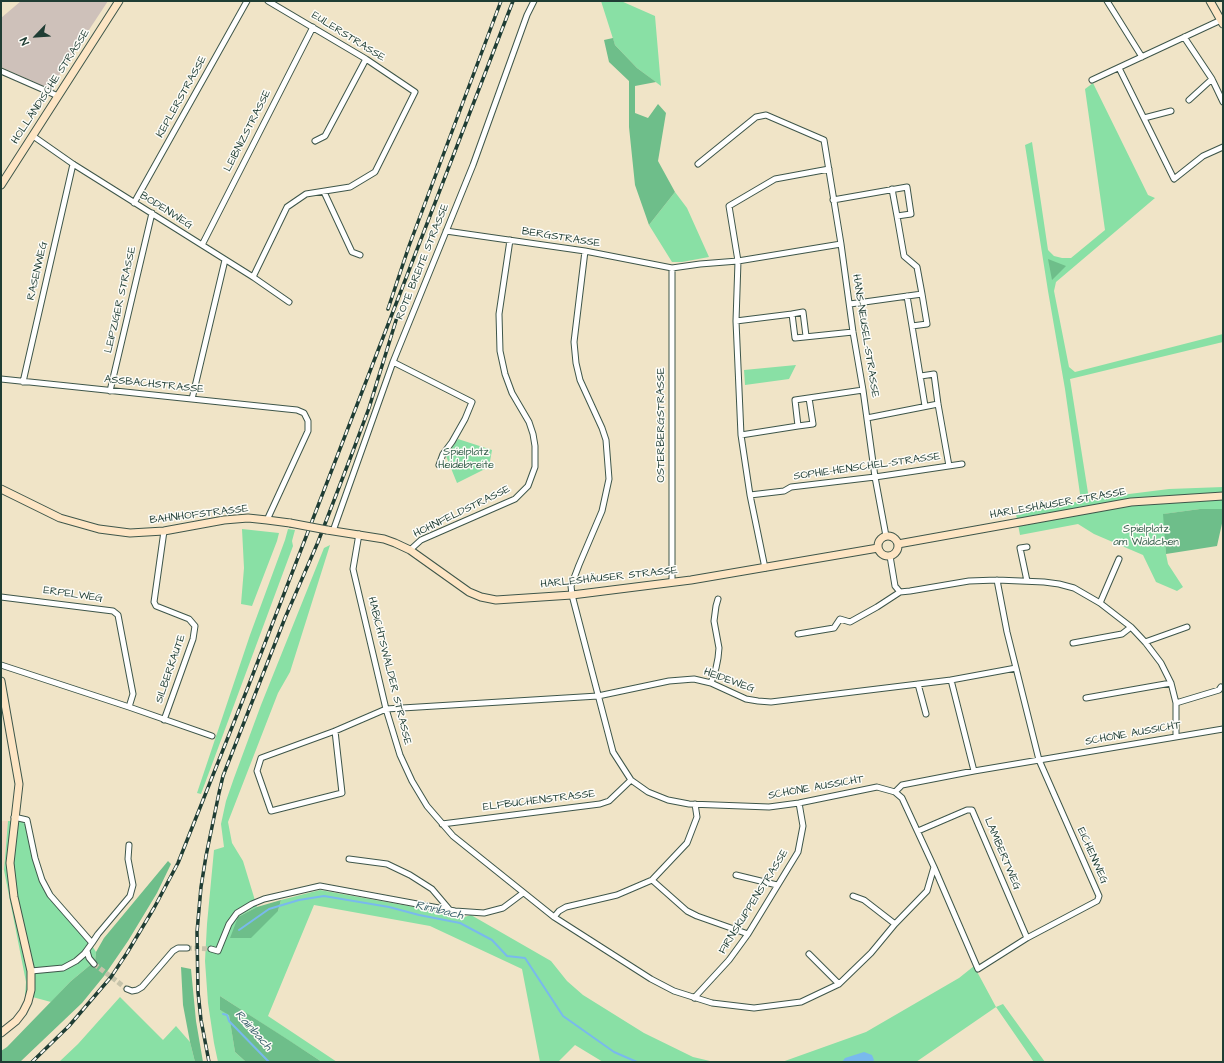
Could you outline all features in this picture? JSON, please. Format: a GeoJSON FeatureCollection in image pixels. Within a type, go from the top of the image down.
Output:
{"type":"FeatureCollection","features":[{"type":"Feature","properties":{"kind":"main road","name":"HOLLÄNDISCHE STRASSE"},"geometry":{"type":"LineString","coordinates":[[1,185],[119,1]]}},
{"type":"Feature","properties":{"kind":"main road"},"geometry":{"type":"LineString","coordinates":[[1210,1],[1222,22]]}},
{"type":"Feature","properties":{"kind":"main road","name":"BAHNHOFSTRASSE"},"geometry":{"type":"LineString","coordinates":[[1,489],[60,518],[99,529],[130,533],[164,532],[224,520],[248,518],[359,534]]}},
{"type":"Feature","properties":{"kind":"main road","name":"HARLESHÄUSER STRASSE"},"geometry":{"type":"LineString","coordinates":[[898,546],[1131,502],[1223,496]]}},
{"type":"Feature","properties":{"kind":"main road","name":"HARLESHÄUSER STRASSE"},"geometry":{"type":"LineString","coordinates":[[359,534],[384,539],[410,550],[468,592],[481,597],[496,600],[572,595],[672,582],[765,568],[878,548]]}},
{"type":"Feature","properties":{"kind":"main road"},"geometry":{"type":"LineString","coordinates":[[886,536],[894,538],[898,546],[894,554],[890,556],[882,554],[878,548],[879,540],[886,536]]}},
{"type":"Feature","properties":{"kind":"main road"},"geometry":{"type":"LineString","coordinates":[[1,681],[19,784],[14,817],[10,863],[14,897],[31,971],[31,990],[28,1002],[16,1021],[1,1033]]}},
{"type":"Feature","properties":{"kind":"street","name":"KEPLERSTRASSE"},"geometry":{"type":"LineString","coordinates":[[134,203],[247,1]]}},
{"type":"Feature","properties":{"kind":"street","name":"EULERSTRASSE"},"geometry":{"type":"LineString","coordinates":[[268,1],[366,59],[415,92],[375,172],[350,187],[324,192]]}},
{"type":"Feature","properties":{"kind":"street","name":"ROTE BREITE STRASSE"},"geometry":{"type":"LineString","coordinates":[[330,530],[394,362],[473,165],[527,15],[534,1]]}},
{"type":"Feature","properties":{"kind":"street"},"geometry":{"type":"LineString","coordinates":[[1107,1],[1142,57]]}},
{"type":"Feature","properties":{"kind":"street"},"geometry":{"type":"LineString","coordinates":[[1092,80],[1184,37],[1222,22]]}},
{"type":"Feature","properties":{"kind":"street","name":"LEIBNIZSTRASSE"},"geometry":{"type":"LineString","coordinates":[[202,245],[313,27]]}},
{"type":"Feature","properties":{"kind":"street"},"geometry":{"type":"LineString","coordinates":[[1184,37],[1212,79],[1223,102]]}},
{"type":"Feature","properties":{"kind":"street"},"geometry":{"type":"LineString","coordinates":[[315,141],[324,136],[366,59]]}},
{"type":"Feature","properties":{"kind":"street"},"geometry":{"type":"LineString","coordinates":[[1119,68],[1174,179],[1199,158],[1223,147]]}},
{"type":"Feature","properties":{"kind":"street"},"geometry":{"type":"LineString","coordinates":[[1,71],[58,96]]}},
{"type":"Feature","properties":{"kind":"street"},"geometry":{"type":"LineString","coordinates":[[1188,100],[1212,79]]}},
{"type":"Feature","properties":{"kind":"street"},"geometry":{"type":"LineString","coordinates":[[1144,118],[1171,110]]}},
{"type":"Feature","properties":{"kind":"street","name":"HANS-NEUSEL-STRASSE"},"geometry":{"type":"LineString","coordinates":[[698,164],[756,117],[766,115],[824,140],[841,244],[875,477],[886,536]]}},
{"type":"Feature","properties":{"kind":"street","name":"BODENWEG"},"geometry":{"type":"LineString","coordinates":[[33,136],[73,164],[253,277],[289,302]]}},
{"type":"Feature","properties":{"kind":"street","name":"RASENWEG"},"geometry":{"type":"LineString","coordinates":[[23,382],[73,164]]}},
{"type":"Feature","properties":{"kind":"street"},"geometry":{"type":"LineString","coordinates":[[765,568],[750,495],[741,435],[736,321],[738,261],[729,206],[775,179],[829,169]]}},
{"type":"Feature","properties":{"kind":"street"},"geometry":{"type":"LineString","coordinates":[[833,200],[906,187],[911,214],[897,216]]}},
{"type":"Feature","properties":{"kind":"street"},"geometry":{"type":"LineString","coordinates":[[892,190],[904,256],[917,267],[927,324],[912,326]]}},
{"type":"Feature","properties":{"kind":"street"},"geometry":{"type":"LineString","coordinates":[[253,277],[286,207],[306,194],[324,192],[352,252],[360,255]]}},
{"type":"Feature","properties":{"kind":"street","name":"LEIPZIGER STRASSE"},"geometry":{"type":"LineString","coordinates":[[110,391],[152,213]]}},
{"type":"Feature","properties":{"kind":"street","name":"BERGSTRASSE"},"geometry":{"type":"LineString","coordinates":[[446,231],[585,251],[672,268],[738,261],[841,244]]}},
{"type":"Feature","properties":{"kind":"street","name":"HOHNFELDSTRASSE"},"geometry":{"type":"LineString","coordinates":[[410,550],[421,540],[516,499],[528,486],[535,467],[535,446],[533,434],[512,393],[505,374],[500,351],[499,314],[510,240]]}},
{"type":"Feature","properties":{"kind":"street"},"geometry":{"type":"LineString","coordinates":[[572,595],[571,586],[578,565],[602,511],[609,479],[606,440],[580,380],[576,363],[574,342],[585,251]]}},
{"type":"Feature","properties":{"kind":"street"},"geometry":{"type":"LineString","coordinates":[[192,399],[225,260]]}},
{"type":"Feature","properties":{"kind":"street","name":"OSTERBERGSTRASSE"},"geometry":{"type":"LineString","coordinates":[[672,268],[672,582]]}},
{"type":"Feature","properties":{"kind":"street"},"geometry":{"type":"LineString","coordinates":[[850,304],[922,294]]}},
{"type":"Feature","properties":{"kind":"street"},"geometry":{"type":"LineString","coordinates":[[908,296],[925,406]]}},
{"type":"Feature","properties":{"kind":"street"},"geometry":{"type":"LineString","coordinates":[[736,321],[803,312],[806,336]]}},
{"type":"Feature","properties":{"kind":"street"},"geometry":{"type":"LineString","coordinates":[[792,314],[795,338],[853,332]]}},
{"type":"Feature","properties":{"kind":"street"},"geometry":{"type":"LineString","coordinates":[[394,362],[472,402],[465,419],[452,442],[443,454],[439,465]]}},
{"type":"Feature","properties":{"kind":"street"},"geometry":{"type":"LineString","coordinates":[[921,376],[934,374],[949,466]]}},
{"type":"Feature","properties":{"kind":"street","name":"ASSBACHSTRASSE"},"geometry":{"type":"LineString","coordinates":[[1,379],[297,410],[304,413],[308,421],[308,431],[267,520]]}},
{"type":"Feature","properties":{"kind":"street"},"geometry":{"type":"LineString","coordinates":[[798,426],[795,400],[863,390]]}},
{"type":"Feature","properties":{"kind":"street"},"geometry":{"type":"LineString","coordinates":[[741,435],[813,424],[808,398]]}},
{"type":"Feature","properties":{"kind":"street"},"geometry":{"type":"LineString","coordinates":[[867,418],[938,404]]}},
{"type":"Feature","properties":{"kind":"street","name":"SOPHIE-HENSCHEL-STRASSE"},"geometry":{"type":"LineString","coordinates":[[750,495],[784,491],[791,487],[875,477],[962,464]]}},
{"type":"Feature","properties":{"kind":"street","name":"SILBERKAUTE"},"geometry":{"type":"LineString","coordinates":[[164,532],[154,602],[156,606],[189,619],[195,626],[193,639],[164,720]]}},
{"type":"Feature","properties":{"kind":"street","name":"HABICHTSWALDER STRASSE"},"geometry":{"type":"LineString","coordinates":[[359,534],[353,569],[386,709],[400,755],[412,781],[427,806],[453,836],[554,917],[651,979],[674,991],[712,1003],[754,1008],[801,1002],[839,984],[871,953],[895,924],[927,890],[934,867]]}},
{"type":"Feature","properties":{"kind":"street"},"geometry":{"type":"LineString","coordinates":[[1027,547],[1020,548],[1027,581]]}},
{"type":"Feature","properties":{"kind":"street"},"geometry":{"type":"LineString","coordinates":[[890,556],[895,586],[900,592]]}},
{"type":"Feature","properties":{"kind":"street"},"geometry":{"type":"LineString","coordinates":[[1100,602],[1119,559]]}},
{"type":"Feature","properties":{"kind":"street"},"geometry":{"type":"LineString","coordinates":[[996,580],[1039,760]]}},
{"type":"Feature","properties":{"kind":"street"},"geometry":{"type":"LineString","coordinates":[[798,634],[834,628],[840,619],[850,622],[898,595],[900,592],[910,592],[969,581],[996,580],[1059,584],[1074,588],[1100,602],[1131,627],[1161,663],[1171,682],[1176,703],[1176,737]]}},
{"type":"Feature","properties":{"kind":"street","name":"SCHÖNE AUSSICHT"},"geometry":{"type":"LineString","coordinates":[[572,595],[613,752],[631,780],[648,792],[668,800],[696,804],[769,807],[799,803],[877,787],[895,792],[902,785],[974,771],[1223,729]]}},
{"type":"Feature","properties":{"kind":"street","name":"ERPELWEG"},"geometry":{"type":"LineString","coordinates":[[1,597],[113,611],[118,615],[133,694],[128,707]]}},
{"type":"Feature","properties":{"kind":"street"},"geometry":{"type":"LineString","coordinates":[[710,683],[716,668],[719,648],[714,621],[718,599]]}},
{"type":"Feature","properties":{"kind":"street"},"geometry":{"type":"LineString","coordinates":[[1073,642],[1122,634],[1131,627]]}},
{"type":"Feature","properties":{"kind":"street"},"geometry":{"type":"LineString","coordinates":[[1145,642],[1187,627]]}},
{"type":"Feature","properties":{"kind":"street","name":"SILBERKAUTE"},"geometry":{"type":"LineString","coordinates":[[1,665],[212,736]]}},
{"type":"Feature","properties":{"kind":"street","name":"HEIDEWEG"},"geometry":{"type":"LineString","coordinates":[[335,730],[342,793],[271,812],[257,771],[261,758],[386,709],[598,696],[669,681],[694,679],[710,683],[746,699],[758,702],[771,702],[951,680],[1016,668]]}},
{"type":"Feature","properties":{"kind":"street"},"geometry":{"type":"LineString","coordinates":[[951,680],[974,771]]}},
{"type":"Feature","properties":{"kind":"street"},"geometry":{"type":"LineString","coordinates":[[1086,698],[1171,682]]}},
{"type":"Feature","properties":{"kind":"street"},"geometry":{"type":"LineString","coordinates":[[918,684],[926,714]]}},
{"type":"Feature","properties":{"kind":"street"},"geometry":{"type":"LineString","coordinates":[[1176,703],[1219,690],[1221,686]]}},
{"type":"Feature","properties":{"kind":"street","name":"EICHENWEG"},"geometry":{"type":"LineString","coordinates":[[934,867],[978,968],[1027,938],[1098,899],[1099,896],[1039,760]]}},
{"type":"Feature","properties":{"kind":"street","name":"ELFBUCHENSTRASSE"},"geometry":{"type":"LineString","coordinates":[[442,824],[600,804],[617,794],[631,780]]}},
{"type":"Feature","properties":{"kind":"street"},"geometry":{"type":"LineString","coordinates":[[895,792],[902,798],[934,867]]}},
{"type":"Feature","properties":{"kind":"street","name":"FIRNSKUPPENSTRASSE"},"geometry":{"type":"LineString","coordinates":[[694,998],[730,960],[748,934],[798,852],[803,826],[799,803]]}},
{"type":"Feature","properties":{"kind":"street"},"geometry":{"type":"LineString","coordinates":[[554,917],[559,911],[566,907],[617,895],[652,880],[688,842],[697,817],[696,804]]}},
{"type":"Feature","properties":{"kind":"street","name":"LAMBERTWEG"},"geometry":{"type":"LineString","coordinates":[[918,831],[967,810],[972,810],[1027,938]]}},
{"type":"Feature","properties":{"kind":"street"},"geometry":{"type":"LineString","coordinates":[[14,817],[27,820],[35,858],[42,880],[50,895],[92,942]]}},
{"type":"Feature","properties":{"kind":"street"},"geometry":{"type":"LineString","coordinates":[[31,971],[63,968],[76,961],[87,951],[98,934],[130,896],[133,885],[128,859],[129,845]]}},
{"type":"Feature","properties":{"kind":"street"},"geometry":{"type":"LineString","coordinates":[[349,859],[387,864],[410,875],[432,889],[449,909]]}},
{"type":"Feature","properties":{"kind":"street"},"geometry":{"type":"LineString","coordinates":[[736,875],[778,885]]}},
{"type":"Feature","properties":{"kind":"street"},"geometry":{"type":"LineString","coordinates":[[652,880],[687,911],[748,934]]}},
{"type":"Feature","properties":{"kind":"street"},"geometry":{"type":"LineString","coordinates":[[211,950],[218,951],[229,924],[237,913],[252,904],[264,899],[320,886],[449,909],[484,913],[503,908],[523,893]]}},
{"type":"Feature","properties":{"kind":"street"},"geometry":{"type":"LineString","coordinates":[[853,896],[864,900],[895,924]]}},
{"type":"Feature","properties":{"kind":"street"},"geometry":{"type":"LineString","coordinates":[[127,989],[132,991],[142,987],[173,951],[178,948],[187,948]]}},
{"type":"Feature","properties":{"kind":"street"},"geometry":{"type":"LineString","coordinates":[[87,951],[89,958],[94,964]]}},
{"type":"Feature","properties":{"kind":"street"},"geometry":{"type":"LineString","coordinates":[[809,954],[839,984]]}},
{"type":"Feature","properties":{"kind":"shaded area"},"geometry":{"type":"Polygon","coordinates":[[[21,1],[108,1],[50,89],[1,67],[1,18],[21,1]]]}},
{"type":"Feature","properties":{"kind":"shaded area"},"geometry":{"type":"Polygon","coordinates":[[[1,821],[8,821],[4,870],[1,870],[1,821]]]}},
{"type":"Feature","properties":{"kind":"green space"},"geometry":{"type":"Polygon","coordinates":[[[601,1],[621,1],[655,16],[661,86],[637,68],[615,45],[601,1]]]}},
{"type":"Feature","properties":{"kind":"green space"},"geometry":{"type":"Polygon","coordinates":[[[613,38],[615,45],[637,68],[656,82],[635,86],[635,113],[648,118],[658,104],[666,113],[658,161],[675,192],[649,225],[635,185],[629,127],[629,81],[609,62],[604,40],[613,38]]]}},
{"type":"Feature","properties":{"kind":"green space","name":"Spielplatz am Wäldchen"},"geometry":{"type":"Polygon","coordinates":[[[1093,83],[1148,195],[1155,198],[1056,282],[1054,291],[1069,367],[1075,372],[1223,334],[1223,342],[1070,379],[1089,499],[1169,489],[1223,487],[1223,509],[1200,509],[1164,514],[1168,564],[1183,587],[1177,591],[1156,582],[1143,555],[1094,534],[1078,524],[1020,535],[1016,514],[1081,501],[1065,389],[1025,145],[1032,142],[1048,250],[1054,256],[1071,258],[1105,230],[1085,89],[1093,83]]]}},
{"type":"Feature","properties":{"kind":"green space"},"geometry":{"type":"Polygon","coordinates":[[[675,192],[687,208],[709,257],[682,262],[672,262],[649,225],[675,192]]]}},
{"type":"Feature","properties":{"kind":"green space"},"geometry":{"type":"Polygon","coordinates":[[[1048,259],[1066,266],[1052,280],[1048,259]]]}},
{"type":"Feature","properties":{"kind":"green space"},"geometry":{"type":"Polygon","coordinates":[[[796,365],[789,379],[745,385],[744,370],[796,365]]]}},
{"type":"Feature","properties":{"kind":"green space","name":"Spielplatz Heidebreite"},"geometry":{"type":"Polygon","coordinates":[[[458,439],[492,450],[489,467],[457,483],[446,456],[458,439]]]}},
{"type":"Feature","properties":{"kind":"green space"},"geometry":{"type":"Polygon","coordinates":[[[1200,509],[1223,509],[1223,519],[1217,546],[1166,554],[1163,514],[1200,509]]]}},
{"type":"Feature","properties":{"kind":"green space"},"geometry":{"type":"Polygon","coordinates":[[[242,529],[279,533],[252,606],[241,604],[244,568],[242,529]]]}},
{"type":"Feature","properties":{"kind":"green space"},"geometry":{"type":"Polygon","coordinates":[[[288,529],[295,530],[292,541],[293,546],[201,794],[197,793],[250,635],[288,529]]]}},
{"type":"Feature","properties":{"kind":"green space"},"geometry":{"type":"Polygon","coordinates":[[[330,545],[290,672],[278,693],[228,822],[232,843],[243,861],[257,907],[238,917],[278,911],[281,900],[320,890],[447,913],[461,918],[471,915],[551,961],[567,981],[583,995],[644,1033],[693,1057],[710,1061],[756,1062],[603,1062],[575,1045],[558,1062],[540,1062],[522,969],[430,926],[314,905],[268,1016],[337,1062],[322,1062],[220,996],[220,1010],[229,1014],[235,1052],[246,1062],[218,1062],[208,1003],[205,961],[214,850],[224,847],[221,824],[226,801],[234,778],[261,705],[324,548],[330,545]]]}},
{"type":"Feature","properties":{"kind":"green space"},"geometry":{"type":"Polygon","coordinates":[[[8,821],[26,822],[39,878],[46,892],[91,944],[96,952],[95,961],[71,981],[51,1002],[25,995],[26,982],[4,870],[8,821]]]}},
{"type":"Feature","properties":{"kind":"green space"},"geometry":{"type":"Polygon","coordinates":[[[168,861],[171,864],[157,893],[128,941],[104,976],[82,1003],[20,1062],[1,1062],[1,1051],[7,1047],[71,981],[95,961],[96,952],[104,938],[168,861]]]}},
{"type":"Feature","properties":{"kind":"green space"},"geometry":{"type":"Polygon","coordinates":[[[281,900],[278,911],[251,938],[230,938],[238,917],[257,907],[281,900]]]}},
{"type":"Feature","properties":{"kind":"green space"},"geometry":{"type":"Polygon","coordinates":[[[974,966],[996,1007],[916,1062],[782,1062],[866,1032],[959,978],[974,966]]]}},
{"type":"Feature","properties":{"kind":"green space"},"geometry":{"type":"Polygon","coordinates":[[[181,967],[191,969],[196,1021],[203,1062],[195,1062],[190,1042],[183,1005],[181,967]]]}},
{"type":"Feature","properties":{"kind":"green space"},"geometry":{"type":"Polygon","coordinates":[[[220,996],[322,1062],[246,1062],[235,1052],[229,1015],[220,1010],[220,996]]]}},
{"type":"Feature","properties":{"kind":"green space"},"geometry":{"type":"Polygon","coordinates":[[[120,997],[163,1040],[176,1026],[190,1042],[195,1062],[59,1062],[78,1044],[120,997]]]}},
{"type":"Feature","properties":{"kind":"green space"},"geometry":{"type":"Polygon","coordinates":[[[1003,1004],[1045,1062],[1034,1062],[996,1007],[1003,1004]]]}},
{"type":"Feature","properties":{"kind":"water"},"geometry":{"type":"Polygon","coordinates":[[[864,1052],[872,1055],[874,1060],[873,1062],[842,1062],[845,1058],[864,1052]]]}},
{"type":"Feature","properties":{"kind":"waterway","name":"Rinnbach"},"geometry":{"type":"LineString","coordinates":[[239,930],[269,909],[299,900],[324,896],[389,907],[419,915],[460,923],[492,940],[507,956],[525,958],[563,1016],[614,1052],[637,1062]]}},
{"type":"Feature","properties":{"kind":"waterway","name":"Rainbach"},"geometry":{"type":"LineString","coordinates":[[223,1014],[227,1015],[229,1021],[269,1062]]}},
{"type":"Feature","properties":{"kind":"tunnel"},"geometry":{"type":"LineString","coordinates":[[187,948],[211,949]]}},
{"type":"Feature","properties":{"kind":"tunnel"},"geometry":{"type":"LineString","coordinates":[[94,964],[127,989]]}},
{"type":"Feature","properties":{"kind":"railway"},"geometry":{"type":"LineString","coordinates":[[388,309],[409,246],[501,1]]}},
{"type":"Feature","properties":{"kind":"railway"},"geometry":{"type":"LineString","coordinates":[[32,1062],[69,1026],[111,977],[154,908],[178,863],[248,687],[513,1]]}},
{"type":"Feature","properties":{"kind":"railway"},"geometry":{"type":"LineString","coordinates":[[209,1062],[201,1020],[198,992],[197,932],[201,887],[206,856],[223,776],[285,618],[318,542],[353,451],[369,408],[398,314]]}}]}
